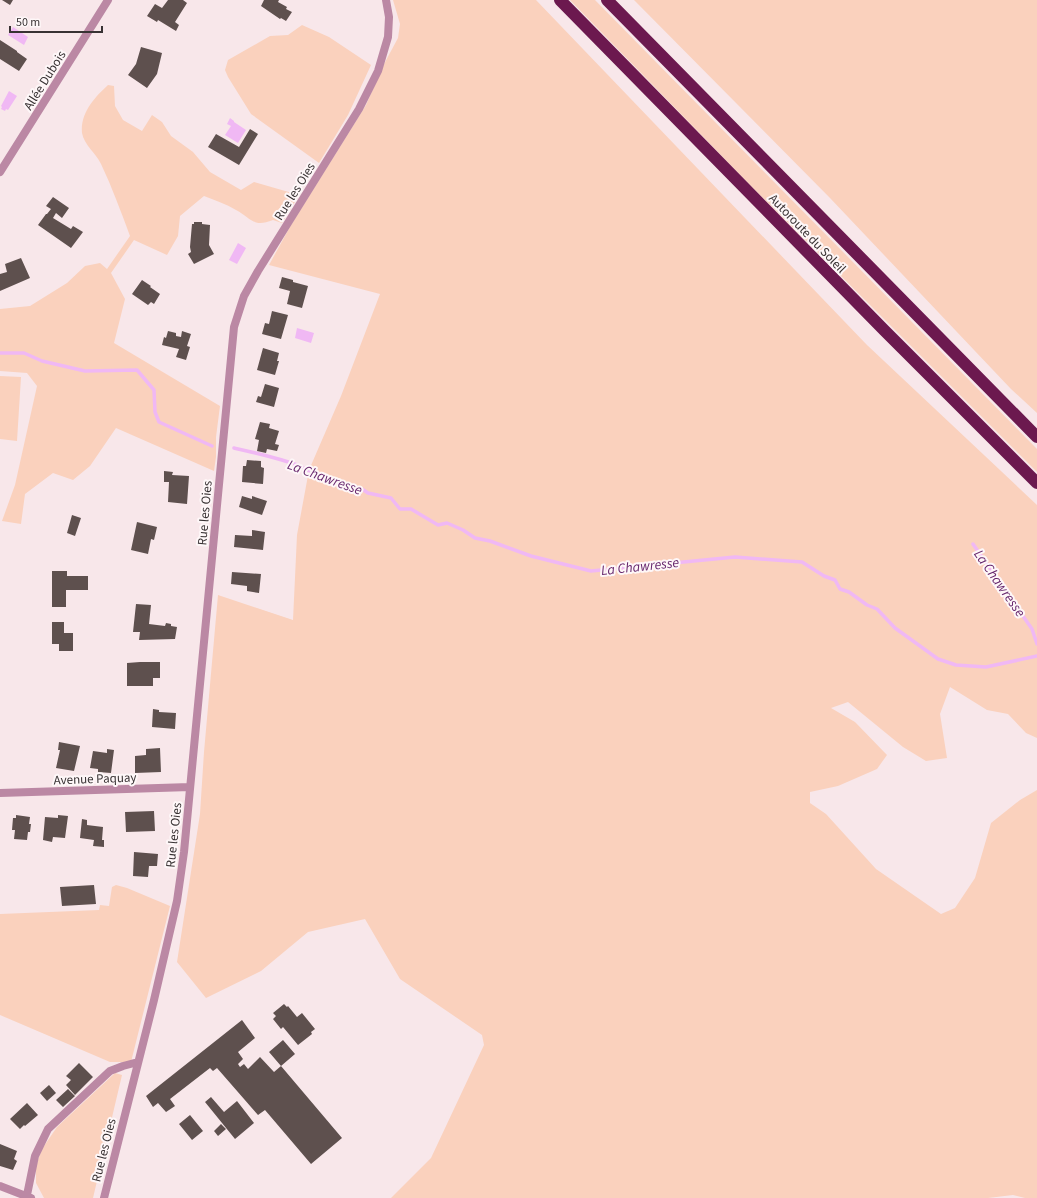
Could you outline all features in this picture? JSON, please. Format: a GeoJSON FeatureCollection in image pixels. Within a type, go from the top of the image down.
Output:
{"type":"FeatureCollection","features":[{"type":"Feature","properties":{"kind":"highway","name":"Autoroute du Soleil"},"geometry":{"type":"LineString","coordinates":[[560,0],[1034,481]]}},
{"type":"Feature","properties":{"kind":"highway","name":"Autoroute du Soleil"},"geometry":{"type":"LineString","coordinates":[[607,0],[1037,437]]}},
{"type":"Feature","properties":{"kind":"street","name":"Allée Dubois"},"geometry":{"type":"LineString","coordinates":[[0,172],[108,0]]}},
{"type":"Feature","properties":{"kind":"street","name":"Rue les Oies"},"geometry":{"type":"LineString","coordinates":[[104,1198],[154,1000],[177,901],[184,852],[234,327],[244,296],[258,271],[359,108],[378,71],[388,37],[389,17],[386,0]]}},
{"type":"Feature","properties":{"kind":"street","name":"Avenue Paquay"},"geometry":{"type":"LineString","coordinates":[[0,793],[190,788]]}},
{"type":"Feature","properties":{"kind":"street"},"geometry":{"type":"LineString","coordinates":[[0,1186],[29,1197],[35,1156],[48,1129],[110,1071],[138,1062]]}},
{"type":"Feature","properties":{"kind":"shaded area"},"geometry":{"type":"Polygon","coordinates":[[[393,0],[536,0],[867,345],[1037,505],[1037,738],[1026,733],[1008,714],[987,710],[950,687],[940,714],[947,758],[926,761],[903,747],[848,702],[831,708],[855,722],[887,755],[877,769],[838,786],[810,792],[810,803],[826,814],[876,869],[941,914],[955,908],[975,878],[991,823],[1020,800],[1037,790],[1037,1198],[1025,1198],[1013,1195],[988,1198],[391,1198],[431,1158],[484,1045],[482,1035],[400,979],[365,919],[308,932],[261,971],[206,998],[177,962],[200,814],[218,595],[293,620],[297,535],[309,470],[341,396],[380,294],[269,265],[291,225],[366,105],[384,64],[398,38],[400,24],[393,0]]]}},
{"type":"Feature","properties":{"kind":"shaded area"},"geometry":{"type":"Polygon","coordinates":[[[570,0],[595,0],[1037,449],[1037,472],[751,186],[570,0]]]}},
{"type":"Feature","properties":{"kind":"shaded area"},"geometry":{"type":"Polygon","coordinates":[[[634,0],[1037,0],[1037,413],[1011,389],[830,198],[634,0]]]}},
{"type":"Feature","properties":{"kind":"shaded area"},"geometry":{"type":"Polygon","coordinates":[[[302,25],[329,37],[371,65],[348,115],[319,163],[251,114],[225,70],[228,60],[270,36],[288,35],[302,25]]]}},
{"type":"Feature","properties":{"kind":"shaded area"},"geometry":{"type":"Polygon","coordinates":[[[13,27],[28,37],[24,45],[8,35],[13,27]]]}},
{"type":"Feature","properties":{"kind":"shaded area"},"geometry":{"type":"Polygon","coordinates":[[[108,85],[114,86],[115,106],[123,120],[142,131],[152,115],[162,122],[171,136],[193,152],[210,172],[241,190],[254,182],[299,195],[282,223],[273,220],[261,223],[253,221],[232,208],[204,196],[180,216],[178,236],[167,255],[134,240],[111,273],[125,299],[114,343],[220,406],[214,471],[116,428],[90,466],[73,480],[53,473],[25,494],[21,524],[2,521],[15,485],[37,386],[27,373],[0,371],[0,309],[30,306],[67,283],[85,266],[100,263],[107,269],[130,236],[101,164],[85,141],[82,133],[83,119],[89,106],[108,85]]]}},
{"type":"Feature","properties":{"kind":"shaded area"},"geometry":{"type":"Polygon","coordinates":[[[9,91],[17,96],[8,110],[6,109],[5,111],[1,109],[1,106],[9,91]]]}},
{"type":"Feature","properties":{"kind":"shaded area"},"geometry":{"type":"Polygon","coordinates":[[[230,118],[246,130],[238,143],[225,135],[231,126],[227,124],[230,118]]]}},
{"type":"Feature","properties":{"kind":"shaded area"},"geometry":{"type":"Polygon","coordinates":[[[238,243],[246,248],[237,264],[229,260],[238,243]]]}},
{"type":"Feature","properties":{"kind":"shaded area"},"geometry":{"type":"Polygon","coordinates":[[[297,328],[314,333],[311,343],[295,338],[297,328]]]}},
{"type":"Feature","properties":{"kind":"shaded area"},"geometry":{"type":"Polygon","coordinates":[[[0,376],[21,377],[17,441],[0,439],[0,376]]]}},
{"type":"Feature","properties":{"kind":"shaded area"},"geometry":{"type":"Polygon","coordinates":[[[116,885],[170,906],[131,1062],[110,1062],[0,1015],[0,914],[99,910],[100,905],[109,906],[112,887],[116,885]]]}},
{"type":"Feature","properties":{"kind":"shaded area"},"geometry":{"type":"Polygon","coordinates":[[[115,1073],[122,1075],[93,1198],[44,1198],[36,1183],[36,1166],[42,1149],[57,1127],[115,1073]]]}},
{"type":"Feature","properties":{"kind":"building"},"geometry":{"type":"Polygon","coordinates":[[[2,0],[13,0],[10,5],[2,0]]]}},
{"type":"Feature","properties":{"kind":"building"},"geometry":{"type":"Polygon","coordinates":[[[168,0],[183,0],[187,3],[175,22],[179,25],[176,31],[158,20],[157,22],[147,16],[155,4],[162,8],[168,0]]]}},
{"type":"Feature","properties":{"kind":"building"},"geometry":{"type":"Polygon","coordinates":[[[264,0],[279,0],[278,2],[292,12],[286,21],[281,18],[280,19],[261,6],[264,0]]]}},
{"type":"Feature","properties":{"kind":"building"},"geometry":{"type":"Polygon","coordinates":[[[0,40],[27,59],[19,71],[0,59],[0,40]]]}},
{"type":"Feature","properties":{"kind":"building"},"geometry":{"type":"Polygon","coordinates":[[[141,47],[162,53],[157,74],[147,88],[128,75],[136,64],[141,47]]]}},
{"type":"Feature","properties":{"kind":"building"},"geometry":{"type":"Polygon","coordinates":[[[250,129],[258,134],[239,165],[208,147],[216,134],[239,147],[250,129]]]}},
{"type":"Feature","properties":{"kind":"building"},"geometry":{"type":"Polygon","coordinates":[[[53,197],[69,208],[62,218],[56,213],[53,218],[71,229],[73,226],[83,232],[71,248],[38,225],[51,209],[46,206],[53,197]]]}},
{"type":"Feature","properties":{"kind":"building"},"geometry":{"type":"Polygon","coordinates":[[[194,222],[202,222],[202,224],[210,225],[209,245],[214,254],[194,264],[188,254],[191,252],[192,224],[194,224],[194,222]]]}},
{"type":"Feature","properties":{"kind":"building"},"geometry":{"type":"Polygon","coordinates":[[[21,258],[30,278],[0,291],[0,274],[7,272],[5,264],[21,258]]]}},
{"type":"Feature","properties":{"kind":"building"},"geometry":{"type":"Polygon","coordinates":[[[282,277],[308,286],[302,308],[287,304],[290,291],[279,288],[282,277]]]}},
{"type":"Feature","properties":{"kind":"building"},"geometry":{"type":"Polygon","coordinates":[[[142,280],[160,294],[154,304],[151,302],[148,305],[132,294],[142,280]]]}},
{"type":"Feature","properties":{"kind":"building"},"geometry":{"type":"Polygon","coordinates":[[[272,311],[288,315],[281,339],[262,334],[265,323],[269,324],[272,311]]]}},
{"type":"Feature","properties":{"kind":"building"},"geometry":{"type":"Polygon","coordinates":[[[168,331],[176,333],[176,336],[181,337],[182,331],[191,334],[187,346],[190,347],[186,360],[176,357],[179,349],[162,345],[164,337],[166,338],[168,331]]]}},
{"type":"Feature","properties":{"kind":"building"},"geometry":{"type":"Polygon","coordinates":[[[263,348],[279,353],[277,361],[279,361],[275,375],[257,370],[263,348]]]}},
{"type":"Feature","properties":{"kind":"building"},"geometry":{"type":"Polygon","coordinates":[[[265,384],[279,388],[274,407],[256,402],[258,396],[261,397],[265,384]]]}},
{"type":"Feature","properties":{"kind":"building"},"geometry":{"type":"Polygon","coordinates":[[[260,422],[270,424],[269,428],[279,431],[275,444],[279,445],[277,451],[267,449],[266,453],[257,451],[259,440],[255,439],[260,422]]]}},
{"type":"Feature","properties":{"kind":"building"},"geometry":{"type":"Polygon","coordinates":[[[247,460],[261,461],[261,467],[264,468],[263,484],[242,482],[243,466],[246,466],[247,460]]]}},
{"type":"Feature","properties":{"kind":"building"},"geometry":{"type":"Polygon","coordinates":[[[164,471],[173,472],[172,475],[189,476],[187,504],[168,502],[169,482],[164,482],[164,471]]]}},
{"type":"Feature","properties":{"kind":"building"},"geometry":{"type":"Polygon","coordinates":[[[242,496],[252,499],[252,496],[267,501],[262,515],[239,507],[242,496]]]}},
{"type":"Feature","properties":{"kind":"building"},"geometry":{"type":"Polygon","coordinates":[[[72,515],[81,518],[75,536],[67,533],[72,515]]]}},
{"type":"Feature","properties":{"kind":"building"},"geometry":{"type":"Polygon","coordinates":[[[137,522],[157,527],[154,540],[151,539],[148,554],[131,550],[137,522]]]}},
{"type":"Feature","properties":{"kind":"building"},"geometry":{"type":"Polygon","coordinates":[[[252,530],[265,532],[263,550],[234,547],[235,535],[252,536],[252,530]]]}},
{"type":"Feature","properties":{"kind":"building"},"geometry":{"type":"Polygon","coordinates":[[[52,571],[67,571],[67,576],[88,576],[88,590],[66,590],[66,607],[52,607],[52,571]]]}},
{"type":"Feature","properties":{"kind":"building"},"geometry":{"type":"Polygon","coordinates":[[[232,572],[261,574],[259,593],[247,591],[247,586],[231,584],[232,572]]]}},
{"type":"Feature","properties":{"kind":"building"},"geometry":{"type":"Polygon","coordinates":[[[136,604],[151,605],[149,624],[165,626],[166,623],[177,627],[175,639],[139,640],[140,632],[133,632],[136,604]]]}},
{"type":"Feature","properties":{"kind":"building"},"geometry":{"type":"Polygon","coordinates":[[[52,622],[64,622],[64,633],[73,633],[73,651],[59,651],[59,644],[52,644],[52,622]]]}},
{"type":"Feature","properties":{"kind":"building"},"geometry":{"type":"Polygon","coordinates":[[[160,662],[160,678],[153,678],[153,686],[127,686],[127,663],[160,662]]]}},
{"type":"Feature","properties":{"kind":"building"},"geometry":{"type":"Polygon","coordinates":[[[153,709],[159,710],[159,712],[176,713],[175,729],[152,727],[153,709]]]}},
{"type":"Feature","properties":{"kind":"building"},"geometry":{"type":"Polygon","coordinates":[[[59,742],[80,746],[74,771],[56,768],[60,750],[58,750],[59,742]]]}},
{"type":"Feature","properties":{"kind":"building"},"geometry":{"type":"Polygon","coordinates":[[[160,748],[161,772],[135,773],[135,756],[146,755],[146,749],[160,748]]]}},
{"type":"Feature","properties":{"kind":"building"},"geometry":{"type":"Polygon","coordinates":[[[107,749],[114,750],[111,773],[98,772],[98,769],[90,768],[93,751],[107,753],[107,749]]]}},
{"type":"Feature","properties":{"kind":"building"},"geometry":{"type":"Polygon","coordinates":[[[154,811],[155,831],[126,832],[125,812],[154,811]]]}},
{"type":"Feature","properties":{"kind":"building"},"geometry":{"type":"Polygon","coordinates":[[[16,815],[30,817],[30,832],[28,832],[27,840],[14,839],[15,830],[12,830],[13,818],[16,818],[16,815]]]}},
{"type":"Feature","properties":{"kind":"building"},"geometry":{"type":"Polygon","coordinates":[[[58,815],[68,816],[65,838],[53,837],[52,842],[43,840],[45,817],[58,818],[58,815]]]}},
{"type":"Feature","properties":{"kind":"building"},"geometry":{"type":"Polygon","coordinates":[[[82,819],[87,820],[87,825],[103,827],[102,840],[104,840],[104,847],[93,846],[94,840],[80,838],[82,819]]]}},
{"type":"Feature","properties":{"kind":"building"},"geometry":{"type":"Polygon","coordinates":[[[134,852],[158,854],[157,866],[149,866],[148,877],[133,876],[134,852]]]}},
{"type":"Feature","properties":{"kind":"building"},"geometry":{"type":"Polygon","coordinates":[[[94,885],[96,904],[62,906],[60,887],[94,885]]]}},
{"type":"Feature","properties":{"kind":"building"},"geometry":{"type":"Polygon","coordinates":[[[284,1004],[287,1007],[288,1006],[297,1017],[302,1013],[315,1029],[311,1032],[312,1034],[298,1045],[283,1027],[281,1029],[273,1019],[276,1016],[273,1013],[284,1004]]]}},
{"type":"Feature","properties":{"kind":"building"},"geometry":{"type":"Polygon","coordinates":[[[242,1020],[255,1038],[238,1052],[243,1059],[238,1064],[240,1067],[244,1064],[248,1069],[260,1057],[274,1072],[281,1066],[342,1138],[311,1164],[265,1110],[258,1115],[217,1068],[213,1071],[210,1068],[170,1099],[175,1106],[166,1112],[158,1103],[153,1107],[146,1096],[242,1020]]]}},
{"type":"Feature","properties":{"kind":"building"},"geometry":{"type":"Polygon","coordinates":[[[283,1040],[295,1054],[281,1066],[269,1052],[283,1040]]]}},
{"type":"Feature","properties":{"kind":"building"},"geometry":{"type":"Polygon","coordinates":[[[79,1063],[93,1077],[75,1095],[66,1085],[71,1080],[66,1076],[79,1063]]]}},
{"type":"Feature","properties":{"kind":"building"},"geometry":{"type":"Polygon","coordinates":[[[49,1085],[56,1093],[47,1101],[40,1093],[49,1085]]]}},
{"type":"Feature","properties":{"kind":"building"},"geometry":{"type":"Polygon","coordinates":[[[68,1089],[75,1096],[63,1107],[56,1100],[68,1089]]]}},
{"type":"Feature","properties":{"kind":"building"},"geometry":{"type":"Polygon","coordinates":[[[211,1097],[224,1112],[237,1101],[254,1123],[235,1139],[205,1102],[211,1097]]]}},
{"type":"Feature","properties":{"kind":"building"},"geometry":{"type":"Polygon","coordinates":[[[27,1103],[38,1115],[20,1129],[10,1119],[27,1103]]]}},
{"type":"Feature","properties":{"kind":"building"},"geometry":{"type":"Polygon","coordinates":[[[190,1115],[203,1131],[192,1140],[179,1124],[190,1115]]]}},
{"type":"Feature","properties":{"kind":"building"},"geometry":{"type":"Polygon","coordinates":[[[221,1124],[226,1129],[218,1136],[214,1131],[221,1124]]]}},
{"type":"Feature","properties":{"kind":"building"},"geometry":{"type":"Polygon","coordinates":[[[0,1144],[17,1151],[14,1159],[17,1161],[13,1170],[0,1166],[0,1144]]]}},
{"type":"Feature","properties":{"kind":"waterway"},"geometry":{"type":"LineString","coordinates":[[0,353],[24,353],[42,361],[85,371],[137,370],[154,390],[155,412],[159,422],[212,446]]}},
{"type":"Feature","properties":{"kind":"waterway","name":"La Chawresse"},"geometry":{"type":"LineString","coordinates":[[234,448],[300,466],[310,472],[317,473],[353,488],[362,489],[368,493],[391,498],[400,509],[411,509],[438,525],[447,523],[463,530],[475,538],[490,541],[531,556],[591,571],[735,557],[802,562],[824,576],[835,580],[840,589],[849,592],[867,605],[877,609],[895,628],[938,659],[956,665],[986,667],[1037,656]]}},
{"type":"Feature","properties":{"kind":"waterway","name":"La Chawresse"},"geometry":{"type":"LineString","coordinates":[[973,544],[1032,629],[1037,644]]}}]}
